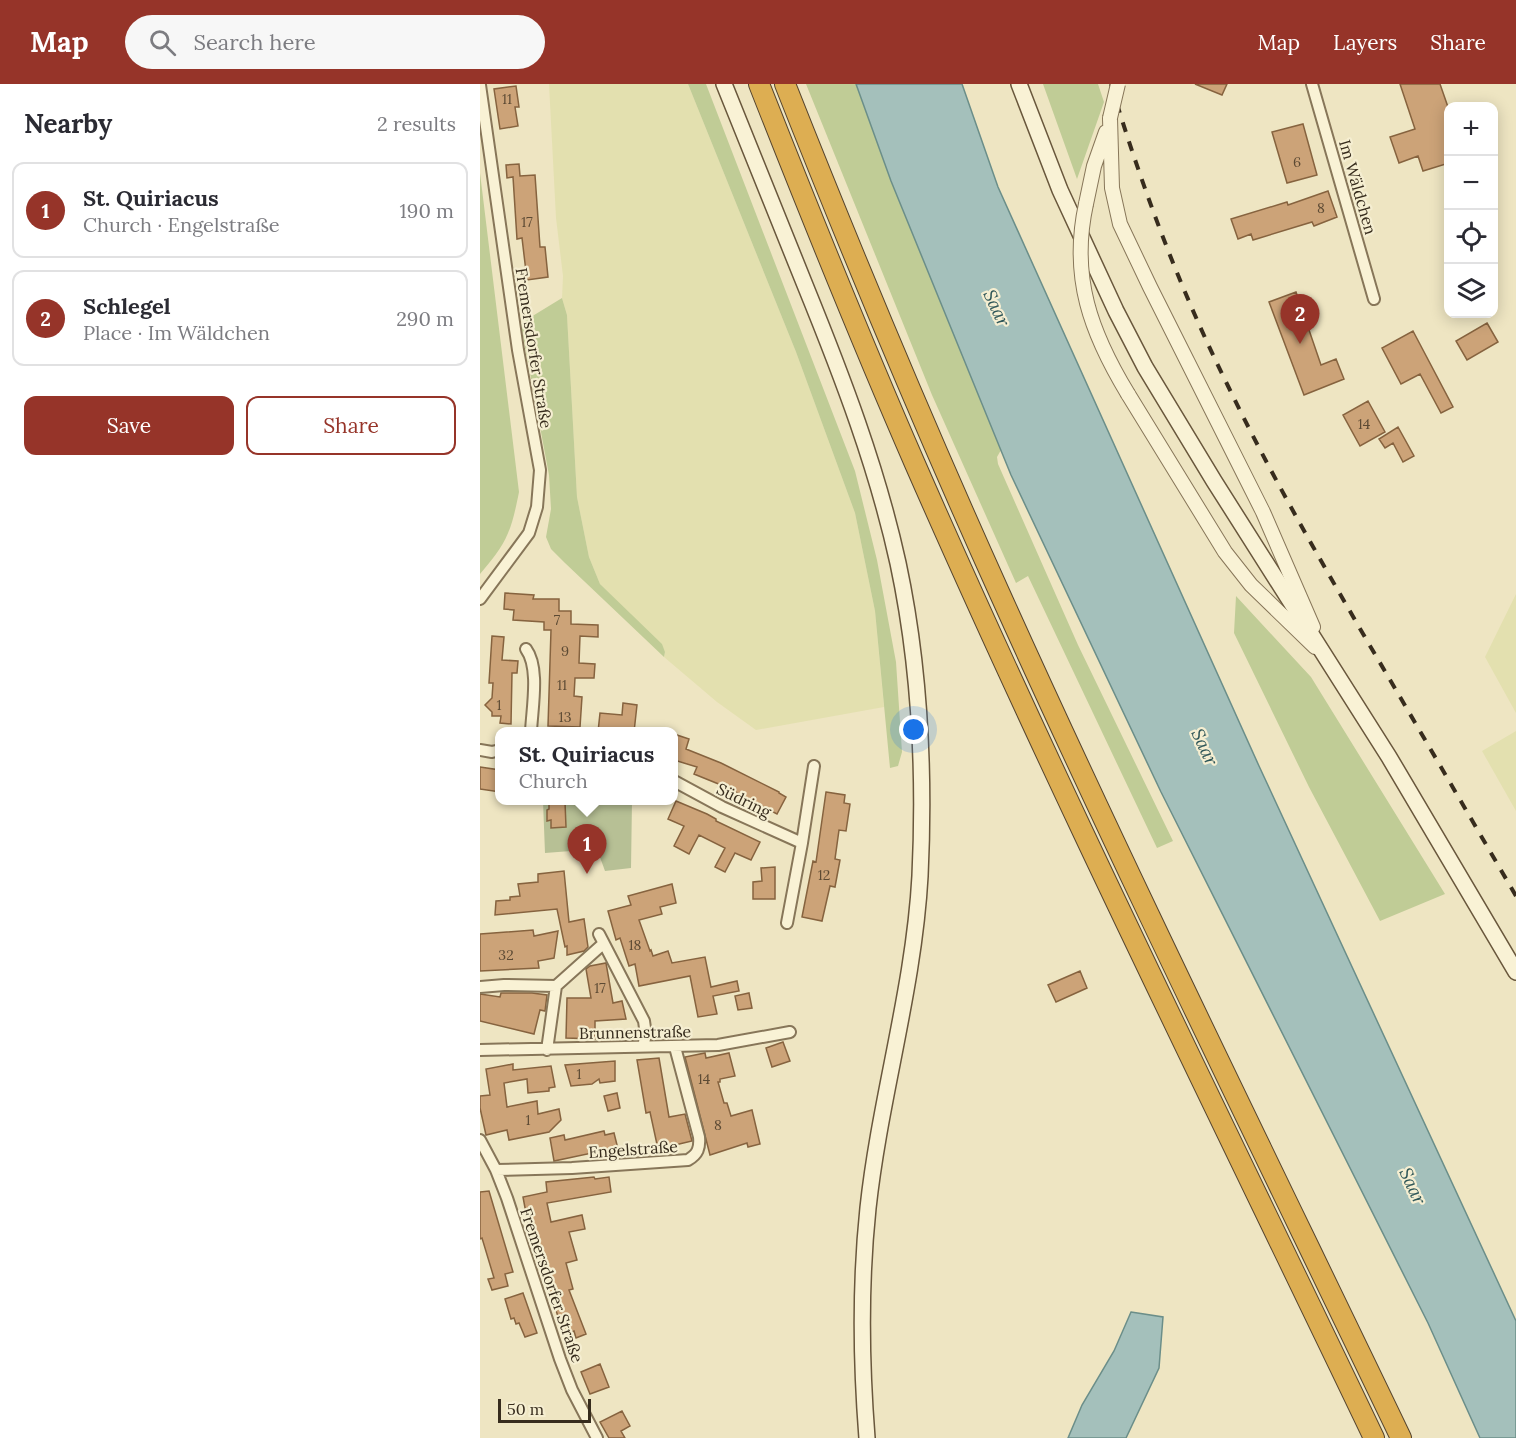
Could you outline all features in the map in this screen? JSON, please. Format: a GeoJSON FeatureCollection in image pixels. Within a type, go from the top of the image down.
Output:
{"type":"FeatureCollection","features":[{"type":"Feature","properties":{"kind":"highway"},"geometry":{"type":"LineString","coordinates":[[759,84],[840,286],[978,606],[1374,1438]]}},
{"type":"Feature","properties":{"kind":"highway"},"geometry":{"type":"LineString","coordinates":[[785,84],[844,232],[937,453],[996,585],[1081,770],[1401,1438]]}},
{"type":"Feature","properties":{"kind":"main road"},"geometry":{"type":"LineString","coordinates":[[724,84],[839,369],[876,478],[898,564],[918,697],[922,756],[920,879],[915,924],[868,1207],[862,1294],[863,1387],[867,1438]]}},
{"type":"Feature","properties":{"kind":"main road"},"geometry":{"type":"LineString","coordinates":[[1019,84],[1060,190],[1116,310],[1146,367],[1214,482],[1389,757],[1516,972]]}},
{"type":"Feature","properties":{"kind":"street"},"geometry":{"type":"LineString","coordinates":[[1118,84],[1095,166],[1082,227],[1081,251],[1086,301],[1104,354],[1232,561],[1258,592],[1328,659]]}},
{"type":"Feature","properties":{"kind":"street","name":"Im Wäldchen"},"geometry":{"type":"LineString","coordinates":[[1312,84],[1374,299]]}},
{"type":"Feature","properties":{"kind":"street","name":"Fremersdorfer Straße"},"geometry":{"type":"LineString","coordinates":[[480,86],[518,350],[540,470],[537,507],[529,533],[480,600]]}},
{"type":"Feature","properties":{"kind":"street"},"geometry":{"type":"LineString","coordinates":[[1110,118],[1112,188],[1120,224],[1263,512],[1281,559],[1328,659]]}},
{"type":"Feature","properties":{"kind":"street"},"geometry":{"type":"LineString","coordinates":[[526,650],[531,656],[534,668],[531,727]]}},
{"type":"Feature","properties":{"kind":"street"},"geometry":{"type":"LineString","coordinates":[[480,750],[495,751]]}},
{"type":"Feature","properties":{"kind":"street"},"geometry":{"type":"LineString","coordinates":[[787,923],[814,766]]}},
{"type":"Feature","properties":{"kind":"street","name":"Südring"},"geometry":{"type":"LineString","coordinates":[[678,782],[722,807],[802,843]]}},
{"type":"Feature","properties":{"kind":"street"},"geometry":{"type":"LineString","coordinates":[[547,1050],[556,986],[601,939],[644,1021],[646,1035],[643,1046]]}},
{"type":"Feature","properties":{"kind":"street"},"geometry":{"type":"LineString","coordinates":[[480,987],[556,986]]}},
{"type":"Feature","properties":{"kind":"street","name":"Brunnenstraße"},"geometry":{"type":"LineString","coordinates":[[480,1050],[675,1047],[737,1042],[790,1032]]}},
{"type":"Feature","properties":{"kind":"street","name":"Engelstraße"},"geometry":{"type":"LineString","coordinates":[[496,1170],[636,1164],[688,1160],[695,1156],[700,1147],[699,1137],[675,1047]]}},
{"type":"Feature","properties":{"kind":"street","name":"Fremersdorfer Straße"},"geometry":{"type":"LineString","coordinates":[[480,1140],[496,1170],[572,1390],[597,1438]]}},
{"type":"Feature","properties":{"kind":"shaded area"},"geometry":{"type":"Polygon","coordinates":[[[549,84],[688,84],[796,352],[855,513],[875,611],[884,707],[756,730],[717,702],[664,657],[665,652],[661,644],[600,584],[589,557],[577,497],[567,315],[562,298],[563,276],[556,218],[549,84]]]}},
{"type":"Feature","properties":{"kind":"shaded area"},"geometry":{"type":"Polygon","coordinates":[[[1516,594],[1516,713],[1485,657],[1516,594]]]}},
{"type":"Feature","properties":{"kind":"shaded area"},"geometry":{"type":"Polygon","coordinates":[[[1516,731],[1516,811],[1482,751],[1516,731]]]}},
{"type":"Feature","properties":{"kind":"green space"},"geometry":{"type":"Polygon","coordinates":[[[688,84],[706,84],[855,471],[877,560],[896,662],[902,752],[898,766],[890,768],[875,611],[855,513],[796,352],[688,84]]]}},
{"type":"Feature","properties":{"kind":"green space"},"geometry":{"type":"Polygon","coordinates":[[[806,84],[856,84],[891,181],[1001,450],[997,457],[998,464],[1078,645],[1173,841],[1157,848],[1028,576],[1016,583],[932,395],[806,84]]]}},
{"type":"Feature","properties":{"kind":"green space"},"geometry":{"type":"Polygon","coordinates":[[[1043,84],[1098,84],[1104,102],[1077,179],[1043,84]]]}},
{"type":"Feature","properties":{"kind":"green space"},"geometry":{"type":"Polygon","coordinates":[[[480,173],[519,492],[507,536],[480,574],[480,173]]]}},
{"type":"Feature","properties":{"kind":"green space"},"geometry":{"type":"Polygon","coordinates":[[[562,298],[567,315],[577,497],[589,557],[600,584],[662,644],[664,657],[551,549],[546,537],[551,509],[549,475],[521,325],[562,298]]]}},
{"type":"Feature","properties":{"kind":"green space"},"geometry":{"type":"Polygon","coordinates":[[[1236,596],[1311,677],[1445,894],[1380,921],[1309,787],[1234,633],[1236,596]]]}},
{"type":"Feature","properties":{"kind":"green space"},"geometry":{"type":"Polygon","coordinates":[[[543,805],[632,805],[631,868],[605,871],[597,849],[545,853],[543,805]]]}},
{"type":"Feature","properties":{"kind":"water","name":"Saar"},"geometry":{"type":"Polygon","coordinates":[[[856,84],[962,84],[998,187],[1259,766],[1516,1321],[1516,1438],[1480,1438],[1428,1323],[1161,792],[1011,475],[891,181],[856,84]]]}},
{"type":"Feature","properties":{"kind":"water"},"geometry":{"type":"Polygon","coordinates":[[[1131,1312],[1163,1317],[1159,1368],[1126,1438],[1068,1438],[1082,1405],[1114,1351],[1131,1312]]]}},
{"type":"Feature","properties":{"kind":"building"},"geometry":{"type":"Polygon","coordinates":[[[1195,84],[1227,84],[1222,95],[1195,84]]]}},
{"type":"Feature","properties":{"kind":"building"},"geometry":{"type":"Polygon","coordinates":[[[1400,84],[1440,84],[1446,102],[1444,102],[1444,165],[1423,171],[1418,156],[1399,163],[1390,137],[1415,129],[1400,84]]]}},
{"type":"Feature","properties":{"kind":"building"},"geometry":{"type":"Polygon","coordinates":[[[516,86],[519,107],[515,107],[518,126],[500,129],[494,89],[516,86]]]}},
{"type":"Feature","properties":{"kind":"building"},"geometry":{"type":"Polygon","coordinates":[[[1303,124],[1317,175],[1287,183],[1272,132],[1303,124]]]}},
{"type":"Feature","properties":{"kind":"building"},"geometry":{"type":"Polygon","coordinates":[[[519,164],[520,176],[535,175],[540,247],[545,247],[548,277],[527,280],[522,238],[517,239],[513,177],[507,178],[506,165],[519,164]]]}},
{"type":"Feature","properties":{"kind":"building"},"geometry":{"type":"Polygon","coordinates":[[[1328,191],[1337,217],[1314,226],[1312,222],[1253,240],[1251,234],[1238,239],[1231,219],[1287,202],[1288,205],[1328,191]]]}},
{"type":"Feature","properties":{"kind":"building"},"geometry":{"type":"Polygon","coordinates":[[[1296,292],[1321,365],[1336,359],[1344,379],[1304,395],[1269,302],[1296,292]]]}},
{"type":"Feature","properties":{"kind":"building"},"geometry":{"type":"Polygon","coordinates":[[[1487,323],[1498,342],[1467,360],[1456,341],[1487,323]]]}},
{"type":"Feature","properties":{"kind":"building"},"geometry":{"type":"Polygon","coordinates":[[[1413,331],[1453,407],[1441,413],[1420,374],[1401,384],[1382,348],[1413,331]]]}},
{"type":"Feature","properties":{"kind":"building"},"geometry":{"type":"Polygon","coordinates":[[[1368,401],[1385,432],[1360,446],[1343,415],[1368,401]]]}},
{"type":"Feature","properties":{"kind":"building"},"geometry":{"type":"Polygon","coordinates":[[[1398,427],[1414,456],[1403,462],[1393,443],[1385,448],[1379,439],[1398,427]]]}},
{"type":"Feature","properties":{"kind":"building"},"geometry":{"type":"Polygon","coordinates":[[[505,593],[534,595],[533,599],[559,599],[559,611],[571,611],[571,624],[598,625],[598,637],[580,636],[579,663],[595,664],[594,678],[575,678],[574,696],[582,697],[580,727],[548,726],[551,630],[544,630],[544,622],[513,620],[514,610],[504,609],[505,593]]]}},
{"type":"Feature","properties":{"kind":"building"},"geometry":{"type":"Polygon","coordinates":[[[492,636],[504,637],[502,660],[518,661],[517,673],[512,673],[511,724],[500,723],[501,716],[492,716],[492,712],[485,705],[492,698],[493,683],[489,683],[492,636]]]}},
{"type":"Feature","properties":{"kind":"building"},"geometry":{"type":"Polygon","coordinates":[[[623,703],[637,705],[635,727],[599,727],[600,713],[622,715],[623,703]]]}},
{"type":"Feature","properties":{"kind":"building"},"geometry":{"type":"Polygon","coordinates":[[[678,735],[689,739],[686,749],[721,763],[786,797],[777,814],[726,787],[694,774],[697,767],[678,761],[678,735]]]}},
{"type":"Feature","properties":{"kind":"building"},"geometry":{"type":"Polygon","coordinates":[[[480,767],[495,769],[495,791],[480,789],[480,767]]]}},
{"type":"Feature","properties":{"kind":"building"},"geometry":{"type":"Polygon","coordinates":[[[826,792],[845,795],[844,803],[850,804],[846,831],[839,830],[835,859],[840,860],[835,887],[830,886],[822,921],[802,917],[813,861],[816,862],[826,792]]]}},
{"type":"Feature","properties":{"kind":"building"},"geometry":{"type":"Polygon","coordinates":[[[678,802],[707,814],[716,821],[760,842],[751,860],[735,853],[725,872],[715,867],[725,848],[699,835],[689,854],[674,846],[684,826],[668,819],[678,802]]]}},
{"type":"Feature","properties":{"kind":"building"},"geometry":{"type":"Polygon","coordinates":[[[549,805],[565,805],[566,827],[551,828],[551,820],[547,821],[547,810],[549,805]]]}},
{"type":"Feature","properties":{"kind":"building"},"geometry":{"type":"Polygon","coordinates":[[[775,867],[775,899],[753,899],[753,882],[762,881],[761,868],[775,867]]]}},
{"type":"Feature","properties":{"kind":"building"},"geometry":{"type":"Polygon","coordinates":[[[564,871],[569,922],[584,919],[588,947],[584,951],[567,955],[567,946],[565,947],[557,909],[495,915],[496,901],[510,900],[510,897],[520,896],[518,884],[538,882],[538,874],[564,871]]]}},
{"type":"Feature","properties":{"kind":"building"},"geometry":{"type":"Polygon","coordinates":[[[672,884],[676,903],[660,907],[662,914],[639,920],[653,956],[668,951],[672,963],[705,957],[711,987],[737,981],[739,991],[713,996],[717,1014],[698,1017],[690,976],[639,986],[635,964],[629,966],[620,938],[616,940],[608,911],[631,905],[628,896],[672,884]]]}},
{"type":"Feature","properties":{"kind":"building"},"geometry":{"type":"Polygon","coordinates":[[[533,930],[534,936],[558,931],[554,958],[538,961],[539,968],[480,971],[480,934],[533,930]]]}},
{"type":"Feature","properties":{"kind":"building"},"geometry":{"type":"Polygon","coordinates":[[[606,963],[613,1003],[622,1001],[626,1019],[595,1021],[595,1039],[566,1038],[567,998],[591,998],[586,969],[606,963]]]}},
{"type":"Feature","properties":{"kind":"building"},"geometry":{"type":"Polygon","coordinates":[[[1080,971],[1087,988],[1056,1002],[1048,985],[1080,971]]]}},
{"type":"Feature","properties":{"kind":"building"},"geometry":{"type":"Polygon","coordinates":[[[501,993],[547,995],[545,1011],[540,1010],[534,1034],[480,1021],[480,994],[500,997],[501,993]]]}},
{"type":"Feature","properties":{"kind":"building"},"geometry":{"type":"Polygon","coordinates":[[[749,993],[752,1008],[738,1010],[735,996],[749,993]]]}},
{"type":"Feature","properties":{"kind":"building"},"geometry":{"type":"Polygon","coordinates":[[[783,1042],[790,1061],[772,1067],[766,1048],[783,1042]]]}},
{"type":"Feature","properties":{"kind":"building"},"geometry":{"type":"Polygon","coordinates":[[[705,1053],[706,1058],[729,1053],[735,1076],[720,1079],[718,1082],[724,1103],[727,1103],[731,1116],[752,1110],[760,1144],[748,1147],[747,1143],[710,1155],[685,1057],[705,1053]]]}},
{"type":"Feature","properties":{"kind":"building"},"geometry":{"type":"Polygon","coordinates":[[[659,1058],[669,1117],[685,1114],[692,1141],[658,1149],[650,1112],[646,1113],[637,1060],[659,1058]]]}},
{"type":"Feature","properties":{"kind":"building"},"geometry":{"type":"Polygon","coordinates":[[[615,1061],[615,1081],[600,1083],[599,1079],[592,1084],[571,1086],[565,1065],[615,1061]]]}},
{"type":"Feature","properties":{"kind":"building"},"geometry":{"type":"Polygon","coordinates":[[[513,1064],[513,1070],[551,1066],[555,1087],[549,1088],[549,1091],[528,1093],[527,1079],[504,1083],[507,1107],[537,1101],[538,1114],[559,1109],[561,1120],[549,1132],[509,1140],[507,1130],[486,1135],[480,1108],[480,1096],[490,1095],[486,1069],[513,1064]]]}},
{"type":"Feature","properties":{"kind":"building"},"geometry":{"type":"Polygon","coordinates":[[[617,1093],[620,1108],[608,1111],[604,1096],[617,1093]]]}},
{"type":"Feature","properties":{"kind":"building"},"geometry":{"type":"Polygon","coordinates":[[[604,1131],[605,1135],[614,1133],[619,1153],[603,1157],[601,1151],[554,1161],[550,1138],[564,1135],[565,1140],[604,1131]]]}},
{"type":"Feature","properties":{"kind":"building"},"geometry":{"type":"Polygon","coordinates":[[[594,1177],[595,1179],[609,1177],[611,1192],[547,1203],[551,1222],[582,1215],[585,1229],[569,1232],[577,1260],[566,1263],[573,1289],[569,1290],[586,1334],[576,1338],[574,1331],[564,1335],[528,1224],[523,1197],[547,1192],[546,1182],[594,1177]]]}},
{"type":"Feature","properties":{"kind":"building"},"geometry":{"type":"Polygon","coordinates":[[[489,1191],[513,1272],[505,1274],[508,1286],[492,1290],[488,1279],[494,1278],[482,1238],[480,1239],[480,1192],[489,1191]]]}},
{"type":"Feature","properties":{"kind":"building"},"geometry":{"type":"Polygon","coordinates":[[[523,1293],[537,1333],[525,1337],[519,1323],[516,1324],[514,1318],[511,1319],[505,1299],[523,1293]]]}},
{"type":"Feature","properties":{"kind":"building"},"geometry":{"type":"Polygon","coordinates":[[[600,1364],[609,1387],[590,1394],[581,1372],[600,1364]]]}},
{"type":"Feature","properties":{"kind":"building"},"geometry":{"type":"Polygon","coordinates":[[[622,1411],[630,1426],[621,1431],[625,1438],[609,1438],[600,1422],[622,1411]]]}},
{"type":"Feature","properties":{"kind":"railway"},"geometry":{"type":"LineString","coordinates":[[1111,84],[1149,200],[1178,275],[1210,349],[1244,418],[1330,577],[1516,896]]}},
{"type":"Feature","properties":{"kind":"place","name":"Schlegel"},"geometry":{"type":"Point","coordinates":[1300,344]}},
{"type":"Feature","properties":{"kind":"place","name":"St. Quiriacus"},"geometry":{"type":"Point","coordinates":[587,874]}}]}
